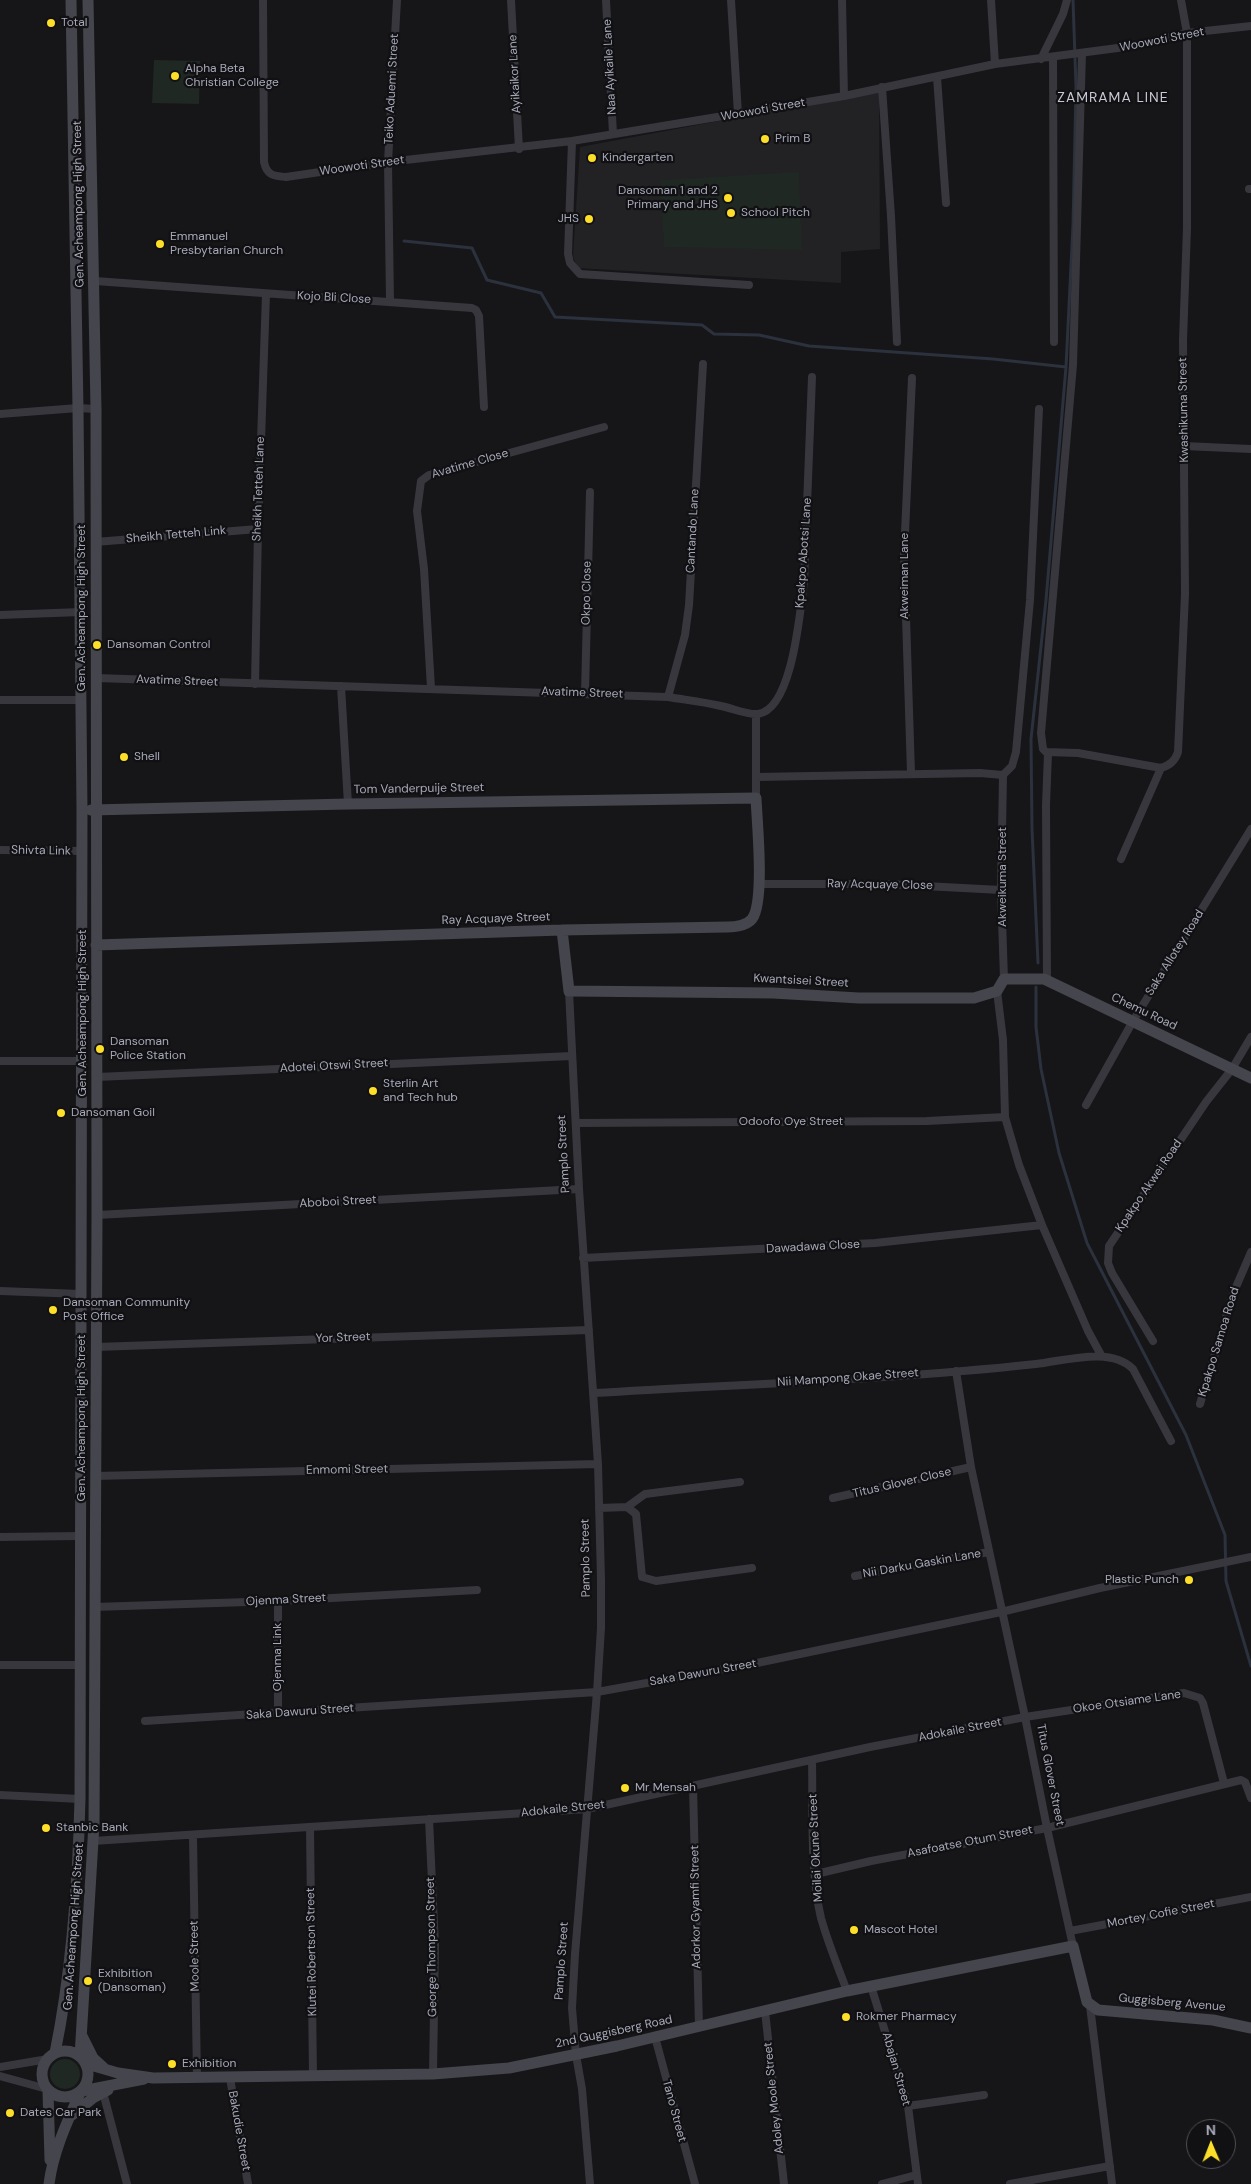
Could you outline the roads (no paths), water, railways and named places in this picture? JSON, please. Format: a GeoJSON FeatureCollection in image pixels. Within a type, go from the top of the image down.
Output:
{"type":"FeatureCollection","features":[{"type":"Feature","properties":{"kind":"main road","name":"Gen. Acheampong High Street"},"geometry":{"type":"LineString","coordinates":[[51,2056],[64,2013],[69,1971],[79,1844],[80,1799],[82,700],[71,0]]}},
{"type":"Feature","properties":{"kind":"main road","name":"Gen. Acheampong High Street"},"geometry":{"type":"LineString","coordinates":[[84,2060],[81,2032],[93,1841],[97,1215],[96,409],[95,281],[88,0]]}},
{"type":"Feature","properties":{"kind":"main road","name":"Tom Vanderpuije Street"},"geometry":{"type":"LineString","coordinates":[[82,810],[756,798]]}},
{"type":"Feature","properties":{"kind":"main road","name":"Ray Acquaye Street"},"geometry":{"type":"LineString","coordinates":[[96,945],[742,926],[751,921],[754,915],[759,884],[756,798]]}},
{"type":"Feature","properties":{"kind":"main road","name":"Pamplo Street"},"geometry":{"type":"LineString","coordinates":[[562,930],[569,991]]}},
{"type":"Feature","properties":{"kind":"main road","name":"Chemu Road"},"geometry":{"type":"LineString","coordinates":[[1004,980],[1045,980],[1251,1078]]}},
{"type":"Feature","properties":{"kind":"main road"},"geometry":{"type":"LineString","coordinates":[[997,990],[1004,980]]}},
{"type":"Feature","properties":{"kind":"main road","name":"Kwantsisei Street"},"geometry":{"type":"LineString","coordinates":[[569,991],[773,993],[859,998],[974,998],[997,990]]}},
{"type":"Feature","properties":{"kind":"main road","name":"2nd Guggisberg Road"},"geometry":{"type":"LineString","coordinates":[[81,2092],[153,2078],[433,2074],[509,2068],[699,2027],[847,1991],[1073,1946]]}},
{"type":"Feature","properties":{"kind":"main road","name":"Titus Glover Street"},"geometry":{"type":"LineString","coordinates":[[1073,1946],[1085,1996],[1090,2006]]}},
{"type":"Feature","properties":{"kind":"main road","name":"Guggisberg Avenue"},"geometry":{"type":"LineString","coordinates":[[1090,2006],[1105,2011],[1213,2020],[1251,2028]]}},
{"type":"Feature","properties":{"kind":"main road"},"geometry":{"type":"LineString","coordinates":[[81,2032],[93,2058],[108,2070]]}},
{"type":"Feature","properties":{"kind":"main road"},"geometry":{"type":"LineString","coordinates":[[49,2184],[51,2169],[48,2090],[42,2076],[51,2056],[68,2051],[84,2060],[89,2078],[69,2117],[51,2169]]}},
{"type":"Feature","properties":{"kind":"main road","name":"2nd Guggisberg Road"},"geometry":{"type":"LineString","coordinates":[[84,2060],[108,2070],[153,2078]]}},
{"type":"Feature","properties":{"kind":"main road"},"geometry":{"type":"LineString","coordinates":[[69,2117],[103,2092],[123,2084]]}},
{"type":"Feature","properties":{"kind":"main road"},"geometry":{"type":"LineString","coordinates":[[48,2090],[60,2097],[67,2098],[81,2092]]}},
{"type":"Feature","properties":{"kind":"street","name":"Woowoti Street"},"geometry":{"type":"LineString","coordinates":[[263,0],[264,162],[266,171],[273,176],[286,177],[388,162],[572,142],[844,96],[995,64],[1133,46],[1187,33],[1251,26]]}},
{"type":"Feature","properties":{"kind":"street","name":"Teiko Aduemi Street"},"geometry":{"type":"LineString","coordinates":[[390,301],[388,162],[397,0]]}},
{"type":"Feature","properties":{"kind":"street","name":"Ayikaikor Lane"},"geometry":{"type":"LineString","coordinates":[[511,0],[519,148]]}},
{"type":"Feature","properties":{"kind":"street","name":"Naa Ayikaile Lane"},"geometry":{"type":"LineString","coordinates":[[606,0],[613,134]]}},
{"type":"Feature","properties":{"kind":"street"},"geometry":{"type":"LineString","coordinates":[[731,0],[738,114]]}},
{"type":"Feature","properties":{"kind":"street"},"geometry":{"type":"LineString","coordinates":[[842,0],[844,96]]}},
{"type":"Feature","properties":{"kind":"street"},"geometry":{"type":"LineString","coordinates":[[991,0],[995,64]]}},
{"type":"Feature","properties":{"kind":"street"},"geometry":{"type":"LineString","coordinates":[[1041,58],[1066,7],[1067,0]]}},
{"type":"Feature","properties":{"kind":"street","name":"Kwashikuma Street"},"geometry":{"type":"LineString","coordinates":[[1156,768],[1169,765],[1175,759],[1178,752],[1185,594],[1183,340],[1187,228],[1187,33],[1181,0]]}},
{"type":"Feature","properties":{"kind":"street"},"geometry":{"type":"LineString","coordinates":[[1079,53],[1073,365],[1041,734],[1043,749],[1048,753],[1078,753],[1156,768],[1121,859]]}},
{"type":"Feature","properties":{"kind":"street"},"geometry":{"type":"LineString","coordinates":[[1053,57],[1054,342]]}},
{"type":"Feature","properties":{"kind":"street"},"geometry":{"type":"LineString","coordinates":[[937,77],[946,203]]}},
{"type":"Feature","properties":{"kind":"street"},"geometry":{"type":"LineString","coordinates":[[882,87],[897,342]]}},
{"type":"Feature","properties":{"kind":"street"},"geometry":{"type":"LineString","coordinates":[[572,142],[568,254],[570,263],[580,274],[749,285]]}},
{"type":"Feature","properties":{"kind":"street","name":"Kojo Bli Close"},"geometry":{"type":"LineString","coordinates":[[95,281],[472,308],[476,310],[479,316],[484,407]]}},
{"type":"Feature","properties":{"kind":"street","name":"Sheikh Tetteh Lane"},"geometry":{"type":"LineString","coordinates":[[255,684],[266,294]]}},
{"type":"Feature","properties":{"kind":"street","name":"Cantando Lane"},"geometry":{"type":"LineString","coordinates":[[668,697],[684,635],[689,605],[702,364]]}},
{"type":"Feature","properties":{"kind":"street","name":"Kpakpo Abotsi Lane"},"geometry":{"type":"LineString","coordinates":[[756,714],[770,709],[782,689],[790,667],[800,616],[804,582],[812,377]]}},
{"type":"Feature","properties":{"kind":"street","name":"Akweiman Lane"},"geometry":{"type":"LineString","coordinates":[[911,773],[904,555],[912,378]]}},
{"type":"Feature","properties":{"kind":"street"},"geometry":{"type":"LineString","coordinates":[[0,414],[78,408],[96,409]]}},
{"type":"Feature","properties":{"kind":"street"},"geometry":{"type":"LineString","coordinates":[[756,714],[756,777],[911,773],[1003,775],[1012,766],[1016,752],[1030,600],[1039,409]]}},
{"type":"Feature","properties":{"kind":"street","name":"Avatime Close"},"geometry":{"type":"LineString","coordinates":[[431,688],[424,569],[417,510],[421,481],[429,475],[604,427]]}},
{"type":"Feature","properties":{"kind":"street"},"geometry":{"type":"LineString","coordinates":[[1184,446],[1251,450]]}},
{"type":"Feature","properties":{"kind":"street","name":"Okpo Close"},"geometry":{"type":"LineString","coordinates":[[585,693],[590,492]]}},
{"type":"Feature","properties":{"kind":"street","name":"Sheikh Tetteh Link"},"geometry":{"type":"LineString","coordinates":[[95,542],[258,528]]}},
{"type":"Feature","properties":{"kind":"street"},"geometry":{"type":"LineString","coordinates":[[0,614],[81,612]]}},
{"type":"Feature","properties":{"kind":"street","name":"Avatime Street"},"geometry":{"type":"LineString","coordinates":[[96,678],[668,697],[756,714]]}},
{"type":"Feature","properties":{"kind":"street"},"geometry":{"type":"LineString","coordinates":[[341,686],[348,804]]}},
{"type":"Feature","properties":{"kind":"street"},"geometry":{"type":"LineString","coordinates":[[0,700],[82,700]]}},
{"type":"Feature","properties":{"kind":"street"},"geometry":{"type":"LineString","coordinates":[[1045,980],[1048,753]]}},
{"type":"Feature","properties":{"kind":"street","name":"Akweikuma Street"},"geometry":{"type":"LineString","coordinates":[[1003,775],[1001,890],[1004,980]]}},
{"type":"Feature","properties":{"kind":"street","name":"Ray Acquaye Street"},"geometry":{"type":"LineString","coordinates":[[756,777],[756,798]]}},
{"type":"Feature","properties":{"kind":"street","name":"Saka Allotey Road"},"geometry":{"type":"LineString","coordinates":[[1086,1105],[1133,1022],[1251,829]]}},
{"type":"Feature","properties":{"kind":"street","name":"Shivta Link"},"geometry":{"type":"LineString","coordinates":[[0,850],[81,851]]}},
{"type":"Feature","properties":{"kind":"street","name":"Ray Acquaye Close"},"geometry":{"type":"LineString","coordinates":[[759,884],[886,884],[1001,890]]}},
{"type":"Feature","properties":{"kind":"street"},"geometry":{"type":"LineString","coordinates":[[997,990],[1003,1040],[1005,1116],[1019,1165],[1042,1225],[1088,1331],[1101,1355],[1124,1361],[1134,1369],[1171,1441]]}},
{"type":"Feature","properties":{"kind":"street","name":"Pamplo Street"},"geometry":{"type":"LineString","coordinates":[[569,991],[579,1189],[594,1393],[599,1508],[601,1628],[573,1990],[573,2024],[582,2089],[590,2184]]}},
{"type":"Feature","properties":{"kind":"street","name":"Kpakpo Akwei Road"},"geometry":{"type":"LineString","coordinates":[[1153,1341],[1112,1273],[1108,1263],[1109,1246],[1206,1102],[1232,1069],[1251,1037]]}},
{"type":"Feature","properties":{"kind":"street","name":"Adotei Otswi Street"},"geometry":{"type":"LineString","coordinates":[[97,1077],[572,1056]]}},
{"type":"Feature","properties":{"kind":"street"},"geometry":{"type":"LineString","coordinates":[[0,1061],[82,1061]]}},
{"type":"Feature","properties":{"kind":"street","name":"Odoofo Oye Street"},"geometry":{"type":"LineString","coordinates":[[577,1123],[927,1121],[1005,1116]]}},
{"type":"Feature","properties":{"kind":"street","name":"Aboboi Street"},"geometry":{"type":"LineString","coordinates":[[97,1215],[579,1189]]}},
{"type":"Feature","properties":{"kind":"street","name":"Dawadawa Close"},"geometry":{"type":"LineString","coordinates":[[584,1258],[875,1244],[1042,1225]]}},
{"type":"Feature","properties":{"kind":"street","name":"Kpakpo Samoa Road"},"geometry":{"type":"LineString","coordinates":[[1200,1404],[1233,1294],[1251,1252]]}},
{"type":"Feature","properties":{"kind":"street"},"geometry":{"type":"LineString","coordinates":[[0,1291],[80,1294]]}},
{"type":"Feature","properties":{"kind":"street","name":"Yor Street"},"geometry":{"type":"LineString","coordinates":[[96,1346],[589,1330]]}},
{"type":"Feature","properties":{"kind":"street","name":"Nii Mampong Okae Street"},"geometry":{"type":"LineString","coordinates":[[594,1393],[865,1379],[1052,1362],[1101,1355]]}},
{"type":"Feature","properties":{"kind":"street","name":"Titus Glover Street"},"geometry":{"type":"LineString","coordinates":[[956,1371],[971,1467],[1025,1717],[1046,1828],[1073,1946]]}},
{"type":"Feature","properties":{"kind":"street","name":"Enmomi Street"},"geometry":{"type":"LineString","coordinates":[[95,1476],[598,1464]]}},
{"type":"Feature","properties":{"kind":"street","name":"Titus Glover Close"},"geometry":{"type":"LineString","coordinates":[[833,1498],[971,1467]]}},
{"type":"Feature","properties":{"kind":"street"},"geometry":{"type":"LineString","coordinates":[[599,1508],[627,1506],[645,1494],[740,1482]]}},
{"type":"Feature","properties":{"kind":"street"},"geometry":{"type":"LineString","coordinates":[[627,1506],[636,1514],[642,1577],[656,1581],[752,1568]]}},
{"type":"Feature","properties":{"kind":"street"},"geometry":{"type":"LineString","coordinates":[[0,1537],[80,1536]]}},
{"type":"Feature","properties":{"kind":"street","name":"Nii Darku Gaskin Lane"},"geometry":{"type":"LineString","coordinates":[[855,1576],[989,1552]]}},
{"type":"Feature","properties":{"kind":"street","name":"Saka Dawuru Street"},"geometry":{"type":"LineString","coordinates":[[145,1721],[597,1692],[757,1663],[1251,1557]]}},
{"type":"Feature","properties":{"kind":"street","name":"Ojenma Street"},"geometry":{"type":"LineString","coordinates":[[94,1607],[278,1601],[477,1590]]}},
{"type":"Feature","properties":{"kind":"street","name":"Ojenma Link"},"geometry":{"type":"LineString","coordinates":[[278,1601],[278,1713]]}},
{"type":"Feature","properties":{"kind":"street"},"geometry":{"type":"LineString","coordinates":[[0,1665],[79,1665]]}},
{"type":"Feature","properties":{"kind":"street","name":"Okoe Otsiame Lane"},"geometry":{"type":"LineString","coordinates":[[1025,1717],[1184,1693],[1192,1694],[1200,1698],[1203,1703],[1224,1783]]}},
{"type":"Feature","properties":{"kind":"street","name":"Adokaile Street"},"geometry":{"type":"LineString","coordinates":[[93,1841],[587,1809],[812,1760],[1025,1717]]}},
{"type":"Feature","properties":{"kind":"street","name":"Moilai Okune Street"},"geometry":{"type":"LineString","coordinates":[[812,1760],[816,1874],[821,1918],[847,1991]]}},
{"type":"Feature","properties":{"kind":"street","name":"Asafoatse Otum Street"},"geometry":{"type":"LineString","coordinates":[[816,1874],[870,1861],[1046,1828],[1241,1780],[1245,1782],[1251,1798]]}},
{"type":"Feature","properties":{"kind":"street","name":"Adorkor Gyamfi Street"},"geometry":{"type":"LineString","coordinates":[[693,1786],[699,2027]]}},
{"type":"Feature","properties":{"kind":"street"},"geometry":{"type":"LineString","coordinates":[[0,1795],[80,1799]]}},
{"type":"Feature","properties":{"kind":"street","name":"George Thompson Street"},"geometry":{"type":"LineString","coordinates":[[429,1820],[434,1945],[433,2074]]}},
{"type":"Feature","properties":{"kind":"street","name":"Klutei Robertson Street"},"geometry":{"type":"LineString","coordinates":[[310,1827],[313,2077]]}},
{"type":"Feature","properties":{"kind":"street","name":"Moole Street"},"geometry":{"type":"LineString","coordinates":[[193,1836],[196,2077]]}},
{"type":"Feature","properties":{"kind":"street","name":"Mortey Cofie Street"},"geometry":{"type":"LineString","coordinates":[[1070,1931],[1251,1897]]}},
{"type":"Feature","properties":{"kind":"street","name":"Abajan Street"},"geometry":{"type":"LineString","coordinates":[[871,1986],[908,2106],[918,2184]]}},
{"type":"Feature","properties":{"kind":"street","name":"Titus Glover Street"},"geometry":{"type":"LineString","coordinates":[[1090,2006],[1112,2184]]}},
{"type":"Feature","properties":{"kind":"street","name":"Adoley Moole Street"},"geometry":{"type":"LineString","coordinates":[[765,2011],[784,2184]]}},
{"type":"Feature","properties":{"kind":"street","name":"Tano Street"},"geometry":{"type":"LineString","coordinates":[[655,2037],[695,2184]]}},
{"type":"Feature","properties":{"kind":"street"},"geometry":{"type":"LineString","coordinates":[[0,2068],[51,2056]]}},
{"type":"Feature","properties":{"kind":"street"},"geometry":{"type":"LineString","coordinates":[[0,2076],[48,2090]]}},
{"type":"Feature","properties":{"kind":"street","name":"Bakudie Street"},"geometry":{"type":"LineString","coordinates":[[230,2078],[248,2184]]}},
{"type":"Feature","properties":{"kind":"street"},"geometry":{"type":"LineString","coordinates":[[103,2092],[127,2184]]}},
{"type":"Feature","properties":{"kind":"street"},"geometry":{"type":"LineString","coordinates":[[908,2106],[984,2094]]}},
{"type":"Feature","properties":{"kind":"street"},"geometry":{"type":"LineString","coordinates":[[1010,2184],[1110,2166]]}},
{"type":"Feature","properties":{"kind":"street"},"geometry":{"type":"LineString","coordinates":[[882,2184],[916,2175]]}},
{"type":"Feature","properties":{"kind":"waterway"},"geometry":{"type":"LineString","coordinates":[[1038,963],[1032,829],[1031,739],[1046,600],[1066,367],[1073,225],[1076,87],[1073,0]]}},
{"type":"Feature","properties":{"kind":"waterway"},"geometry":{"type":"LineString","coordinates":[[404,241],[472,248],[487,280],[541,293],[555,317],[702,325],[714,334],[759,335],[809,346],[993,359],[1066,367]]}},
{"type":"Feature","properties":{"kind":"waterway"},"geometry":{"type":"LineString","coordinates":[[1036,987],[1036,1027],[1041,1069],[1059,1153],[1087,1243],[1186,1435],[1225,1535],[1226,1581],[1251,1666]]}},
{"type":"Feature","properties":{"kind":"place","name":"Total"},"geometry":{"type":"Point","coordinates":[51,23]}},
{"type":"Feature","properties":{"kind":"place","name":"Alpha Beta Christian College"},"geometry":{"type":"Point","coordinates":[175,76]}},
{"type":"Feature","properties":{"kind":"place","name":"Prim B"},"geometry":{"type":"Point","coordinates":[765,139]}},
{"type":"Feature","properties":{"kind":"place","name":"Kindergarten"},"geometry":{"type":"Point","coordinates":[592,158]}},
{"type":"Feature","properties":{"kind":"place","name":"Dansoman 1 and 2 Primary and JHS"},"geometry":{"type":"Point","coordinates":[728,198]}},
{"type":"Feature","properties":{"kind":"place","name":"School Pitch"},"geometry":{"type":"Point","coordinates":[731,213]}},
{"type":"Feature","properties":{"kind":"place","name":"JHS"},"geometry":{"type":"Point","coordinates":[589,219]}},
{"type":"Feature","properties":{"kind":"place","name":"Emmanuel Presbytarian Church"},"geometry":{"type":"Point","coordinates":[160,244]}},
{"type":"Feature","properties":{"kind":"place","name":"Dansoman Control"},"geometry":{"type":"Point","coordinates":[97,645]}},
{"type":"Feature","properties":{"kind":"place","name":"Shell"},"geometry":{"type":"Point","coordinates":[124,757]}},
{"type":"Feature","properties":{"kind":"place","name":"Dansoman Police Station"},"geometry":{"type":"Point","coordinates":[100,1049]}},
{"type":"Feature","properties":{"kind":"place","name":"Sterlin Art and Tech hub"},"geometry":{"type":"Point","coordinates":[373,1091]}},
{"type":"Feature","properties":{"kind":"place","name":"Dansoman Goil"},"geometry":{"type":"Point","coordinates":[61,1113]}},
{"type":"Feature","properties":{"kind":"place","name":"Dansoman Community Post Office"},"geometry":{"type":"Point","coordinates":[53,1310]}},
{"type":"Feature","properties":{"kind":"place","name":"Plastic Punch"},"geometry":{"type":"Point","coordinates":[1189,1580]}},
{"type":"Feature","properties":{"kind":"place","name":"Mr Mensah"},"geometry":{"type":"Point","coordinates":[625,1788]}},
{"type":"Feature","properties":{"kind":"place","name":"Stanbic Bank"},"geometry":{"type":"Point","coordinates":[46,1828]}},
{"type":"Feature","properties":{"kind":"place","name":"Mascot Hotel"},"geometry":{"type":"Point","coordinates":[854,1930]}},
{"type":"Feature","properties":{"kind":"place","name":"Exhibition (Dansoman)"},"geometry":{"type":"Point","coordinates":[88,1981]}},
{"type":"Feature","properties":{"kind":"place","name":"Rokmer Pharmacy"},"geometry":{"type":"Point","coordinates":[846,2017]}},
{"type":"Feature","properties":{"kind":"place","name":"Exhibition"},"geometry":{"type":"Point","coordinates":[172,2064]}},
{"type":"Feature","properties":{"kind":"place","name":"Dates Car Park"},"geometry":{"type":"Point","coordinates":[10,2113]}},
{"type":"Feature","properties":{"kind":"district","name":"ZAMRAMA LINE"},"geometry":{"type":"Point","coordinates":[1113,98]}}]}
